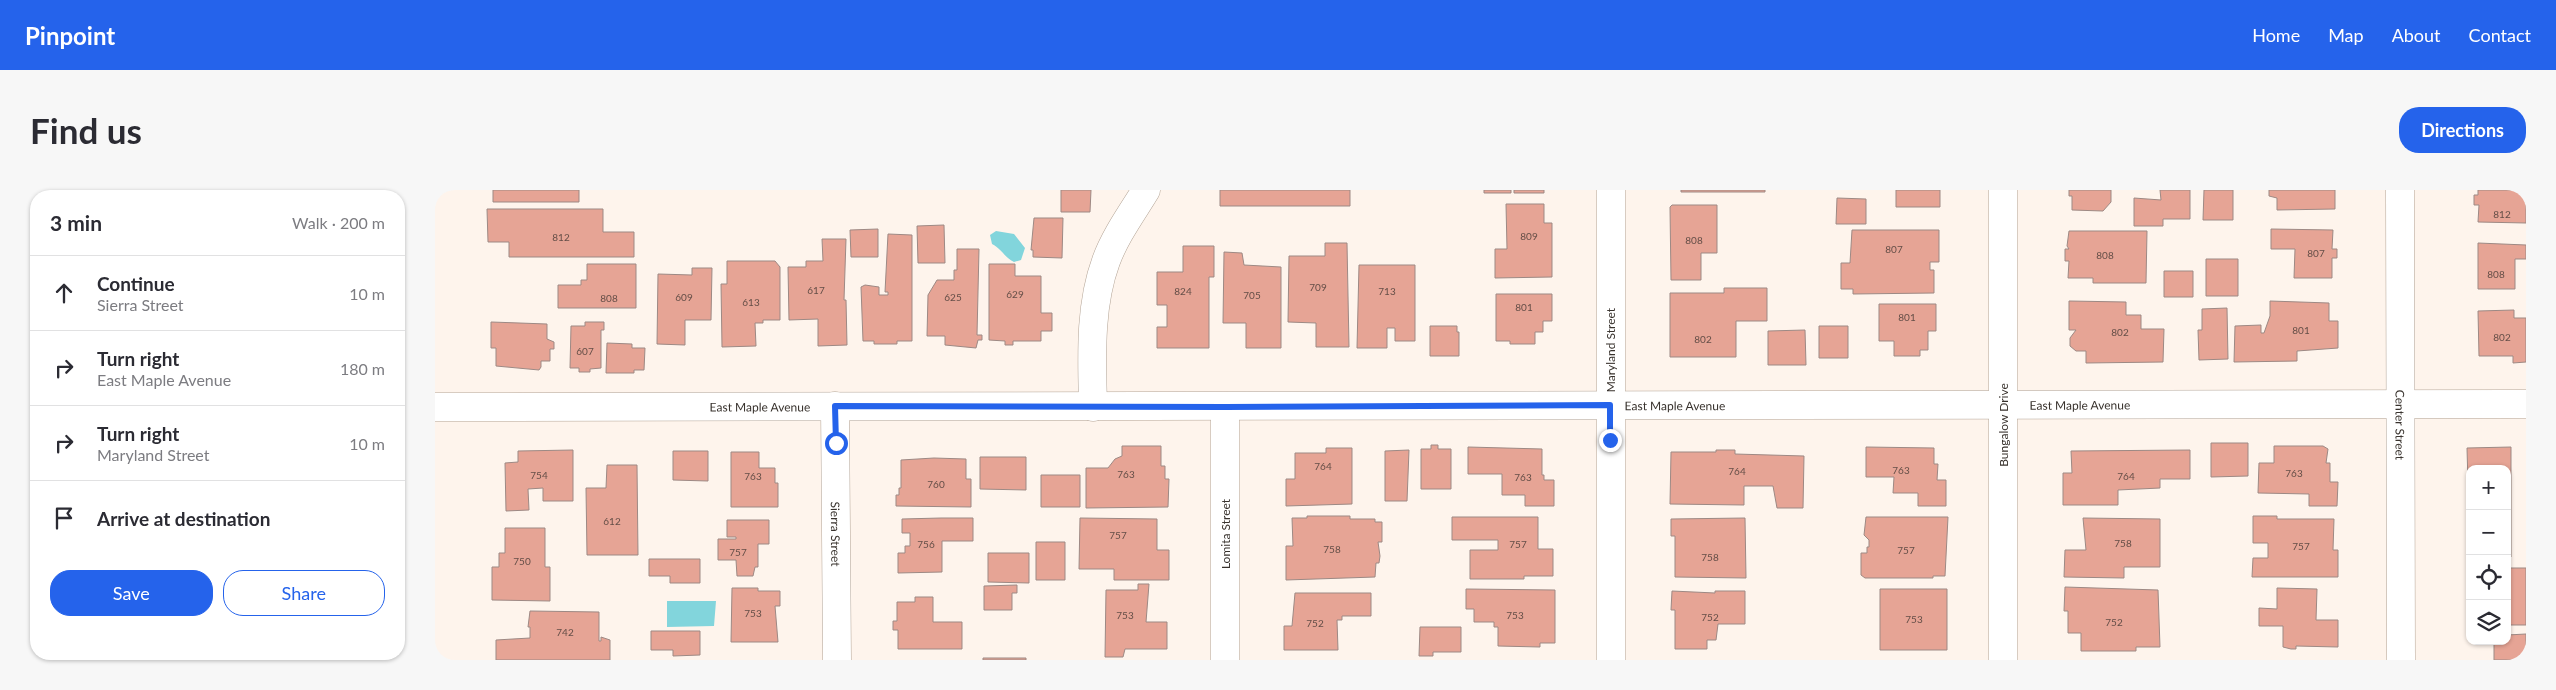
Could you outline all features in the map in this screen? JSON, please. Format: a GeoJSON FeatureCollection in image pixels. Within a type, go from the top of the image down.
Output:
{"type":"FeatureCollection","features":[{"type":"Feature","properties":{"kind":"street"},"geometry":{"type":"LineString","coordinates":[[1093,407],[1092,346],[1096,303],[1106,261],[1146,190]]}},
{"type":"Feature","properties":{"kind":"street","name":"Maryland Street"},"geometry":{"type":"LineString","coordinates":[[1611,190],[1611,660]]}},
{"type":"Feature","properties":{"kind":"street","name":"Bungalow Drive"},"geometry":{"type":"LineString","coordinates":[[2003,190],[2003,660]]}},
{"type":"Feature","properties":{"kind":"street","name":"Center Street"},"geometry":{"type":"LineString","coordinates":[[2400,190],[2401,660]]}},
{"type":"Feature","properties":{"kind":"street","name":"East Maple Avenue"},"geometry":{"type":"LineString","coordinates":[[435,407],[1225,407],[2003,403],[2526,404]]}},
{"type":"Feature","properties":{"kind":"street","name":"Sierra Street"},"geometry":{"type":"LineString","coordinates":[[835,406],[837,660]]}},
{"type":"Feature","properties":{"kind":"street","name":"Lomita Street"},"geometry":{"type":"LineString","coordinates":[[1225,407],[1225,660]]}},
{"type":"Feature","properties":{"kind":"water"},"geometry":{"type":"Polygon","coordinates":[[[996,231],[1014,234],[1025,248],[1021,260],[1014,262],[992,244],[990,235],[996,231]]]}},
{"type":"Feature","properties":{"kind":"water"},"geometry":{"type":"Polygon","coordinates":[[[667,601],[716,601],[714,626],[667,627],[667,601]]]}},
{"type":"Feature","properties":{"kind":"building"},"geometry":{"type":"Polygon","coordinates":[[[493,190],[579,190],[579,202],[493,202],[493,190]]]}},
{"type":"Feature","properties":{"kind":"building"},"geometry":{"type":"Polygon","coordinates":[[[1061,190],[1091,190],[1090,212],[1061,212],[1061,190]]]}},
{"type":"Feature","properties":{"kind":"building"},"geometry":{"type":"Polygon","coordinates":[[[1220,190],[1350,190],[1350,206],[1220,206],[1220,190]]]}},
{"type":"Feature","properties":{"kind":"building"},"geometry":{"type":"Polygon","coordinates":[[[1484,190],[1511,190],[1511,193],[1484,193],[1484,190]]]}},
{"type":"Feature","properties":{"kind":"building"},"geometry":{"type":"Polygon","coordinates":[[[1514,190],[1544,190],[1544,193],[1514,193],[1514,190]]]}},
{"type":"Feature","properties":{"kind":"building"},"geometry":{"type":"Polygon","coordinates":[[[1681,190],[1765,190],[1765,192],[1681,192],[1681,190]]]}},
{"type":"Feature","properties":{"kind":"building"},"geometry":{"type":"Polygon","coordinates":[[[1896,190],[1940,190],[1940,207],[1896,207],[1896,190]]]}},
{"type":"Feature","properties":{"kind":"building"},"geometry":{"type":"Polygon","coordinates":[[[2069,190],[2111,190],[2111,202],[2103,211],[2072,210],[2072,196],[2069,196],[2069,190]]]}},
{"type":"Feature","properties":{"kind":"building"},"geometry":{"type":"Polygon","coordinates":[[[2160,190],[2190,190],[2190,219],[2163,219],[2163,226],[2134,226],[2134,198],[2161,200],[2160,190]]]}},
{"type":"Feature","properties":{"kind":"building"},"geometry":{"type":"Polygon","coordinates":[[[2204,190],[2233,190],[2233,220],[2203,220],[2204,190]]]}},
{"type":"Feature","properties":{"kind":"building"},"geometry":{"type":"Polygon","coordinates":[[[2269,190],[2335,190],[2335,209],[2277,210],[2277,198],[2269,196],[2269,190]]]}},
{"type":"Feature","properties":{"kind":"building"},"geometry":{"type":"Polygon","coordinates":[[[2478,190],[2526,190],[2526,223],[2478,222],[2479,205],[2474,205],[2474,195],[2478,195],[2478,190]]]}},
{"type":"Feature","properties":{"kind":"building"},"geometry":{"type":"Polygon","coordinates":[[[1837,198],[1866,199],[1866,224],[1836,224],[1837,198]]]}},
{"type":"Feature","properties":{"kind":"building"},"geometry":{"type":"Polygon","coordinates":[[[1506,204],[1544,204],[1544,223],[1552,223],[1552,277],[1495,278],[1495,249],[1507,249],[1506,204]]]}},
{"type":"Feature","properties":{"kind":"building"},"geometry":{"type":"Polygon","coordinates":[[[1672,205],[1717,205],[1717,253],[1701,253],[1701,280],[1671,280],[1670,207],[1672,205]]]}},
{"type":"Feature","properties":{"kind":"building"},"geometry":{"type":"Polygon","coordinates":[[[487,209],[603,209],[603,232],[634,232],[634,257],[509,257],[509,242],[488,242],[487,209]]]}},
{"type":"Feature","properties":{"kind":"building"},"geometry":{"type":"Polygon","coordinates":[[[1034,218],[1063,218],[1062,258],[1033,257],[1033,250],[1031,250],[1034,218]]]}},
{"type":"Feature","properties":{"kind":"building"},"geometry":{"type":"Polygon","coordinates":[[[944,225],[945,263],[918,263],[917,226],[944,225]]]}},
{"type":"Feature","properties":{"kind":"building"},"geometry":{"type":"Polygon","coordinates":[[[878,229],[878,257],[851,257],[850,230],[878,229]]]}},
{"type":"Feature","properties":{"kind":"building"},"geometry":{"type":"Polygon","coordinates":[[[2271,229],[2333,230],[2332,249],[2337,249],[2337,258],[2332,258],[2332,278],[2294,278],[2295,249],[2271,249],[2271,229]]]}},
{"type":"Feature","properties":{"kind":"building"},"geometry":{"type":"Polygon","coordinates":[[[1852,230],[1939,230],[1939,262],[1930,262],[1930,270],[1934,270],[1934,293],[1853,294],[1853,289],[1841,289],[1841,263],[1850,263],[1852,230]]]}},
{"type":"Feature","properties":{"kind":"building"},"geometry":{"type":"Polygon","coordinates":[[[2069,231],[2147,231],[2146,283],[2093,283],[2093,278],[2068,278],[2069,261],[2065,261],[2065,249],[2069,249],[2067,246],[2069,231]]]}},
{"type":"Feature","properties":{"kind":"building"},"geometry":{"type":"Polygon","coordinates":[[[888,234],[912,235],[912,341],[897,341],[897,344],[874,344],[874,341],[863,341],[861,287],[865,285],[879,287],[879,295],[888,295],[888,292],[885,292],[888,234]]]}},
{"type":"Feature","properties":{"kind":"building"},"geometry":{"type":"Polygon","coordinates":[[[822,239],[846,239],[844,300],[846,300],[847,345],[818,346],[818,319],[789,320],[788,267],[806,267],[806,261],[823,261],[822,239]]]}},
{"type":"Feature","properties":{"kind":"building"},"geometry":{"type":"Polygon","coordinates":[[[1325,243],[1347,243],[1349,347],[1316,347],[1316,323],[1288,322],[1289,256],[1325,256],[1325,243]]]}},
{"type":"Feature","properties":{"kind":"building"},"geometry":{"type":"Polygon","coordinates":[[[2478,243],[2526,245],[2526,259],[2515,259],[2515,289],[2478,289],[2478,243]]]}},
{"type":"Feature","properties":{"kind":"building"},"geometry":{"type":"Polygon","coordinates":[[[1183,246],[1214,246],[1214,277],[1209,277],[1209,348],[1157,348],[1157,327],[1167,327],[1167,305],[1157,305],[1157,272],[1183,272],[1183,246]]]}},
{"type":"Feature","properties":{"kind":"building"},"geometry":{"type":"Polygon","coordinates":[[[957,249],[979,249],[977,335],[982,335],[982,340],[978,340],[976,348],[945,345],[945,336],[927,336],[928,295],[937,280],[954,280],[954,270],[957,270],[957,249]]]}},
{"type":"Feature","properties":{"kind":"building"},"geometry":{"type":"Polygon","coordinates":[[[1224,252],[1242,253],[1244,265],[1281,267],[1281,348],[1246,348],[1246,323],[1223,323],[1224,252]]]}},
{"type":"Feature","properties":{"kind":"building"},"geometry":{"type":"Polygon","coordinates":[[[2206,259],[2238,259],[2238,296],[2206,296],[2206,259]]]}},
{"type":"Feature","properties":{"kind":"building"},"geometry":{"type":"Polygon","coordinates":[[[727,261],[775,261],[780,267],[780,320],[763,320],[763,323],[755,323],[756,346],[722,347],[721,284],[727,284],[727,261]]]}},
{"type":"Feature","properties":{"kind":"building"},"geometry":{"type":"Polygon","coordinates":[[[587,264],[636,264],[636,308],[558,308],[558,285],[581,285],[581,280],[587,280],[587,264]]]}},
{"type":"Feature","properties":{"kind":"building"},"geometry":{"type":"Polygon","coordinates":[[[989,264],[1015,264],[1015,276],[1041,276],[1041,313],[1052,313],[1052,331],[1041,331],[1041,341],[1013,341],[1013,345],[1005,345],[1005,341],[989,340],[989,264]]]}},
{"type":"Feature","properties":{"kind":"building"},"geometry":{"type":"Polygon","coordinates":[[[1359,265],[1415,265],[1415,341],[1395,341],[1395,328],[1387,328],[1387,348],[1357,348],[1359,265]]]}},
{"type":"Feature","properties":{"kind":"building"},"geometry":{"type":"Polygon","coordinates":[[[692,268],[712,268],[711,320],[685,320],[685,345],[657,344],[658,274],[692,275],[692,268]]]}},
{"type":"Feature","properties":{"kind":"building"},"geometry":{"type":"Polygon","coordinates":[[[2164,271],[2193,271],[2193,297],[2164,297],[2164,271]]]}},
{"type":"Feature","properties":{"kind":"building"},"geometry":{"type":"Polygon","coordinates":[[[1724,288],[1767,288],[1767,321],[1736,321],[1736,357],[1670,357],[1670,293],[1724,293],[1724,288]]]}},
{"type":"Feature","properties":{"kind":"building"},"geometry":{"type":"Polygon","coordinates":[[[1496,294],[1552,294],[1552,321],[1543,321],[1543,332],[1535,332],[1535,344],[1510,344],[1510,341],[1496,341],[1496,294]]]}},
{"type":"Feature","properties":{"kind":"building"},"geometry":{"type":"Polygon","coordinates":[[[2069,301],[2126,302],[2126,315],[2141,315],[2141,329],[2164,329],[2163,362],[2086,363],[2086,351],[2076,351],[2070,346],[2070,338],[2076,330],[2069,330],[2069,301]]]}},
{"type":"Feature","properties":{"kind":"building"},"geometry":{"type":"Polygon","coordinates":[[[2270,301],[2329,303],[2329,321],[2338,321],[2338,348],[2297,351],[2297,361],[2234,362],[2235,326],[2261,325],[2261,333],[2264,333],[2270,316],[2270,301]]]}},
{"type":"Feature","properties":{"kind":"building"},"geometry":{"type":"Polygon","coordinates":[[[1879,304],[1936,304],[1936,331],[1928,331],[1928,350],[1920,350],[1920,356],[1894,356],[1894,341],[1879,341],[1879,304]]]}},
{"type":"Feature","properties":{"kind":"building"},"geometry":{"type":"Polygon","coordinates":[[[2227,308],[2228,359],[2199,360],[2198,330],[2202,330],[2202,309],[2227,308]]]}},
{"type":"Feature","properties":{"kind":"building"},"geometry":{"type":"Polygon","coordinates":[[[2514,310],[2514,318],[2526,318],[2526,362],[2513,363],[2513,356],[2479,356],[2478,311],[2514,310]]]}},
{"type":"Feature","properties":{"kind":"building"},"geometry":{"type":"Polygon","coordinates":[[[491,322],[547,324],[547,339],[554,342],[554,349],[550,349],[550,361],[541,361],[539,370],[496,366],[496,348],[491,348],[491,322]]]}},
{"type":"Feature","properties":{"kind":"building"},"geometry":{"type":"Polygon","coordinates":[[[585,322],[604,322],[604,330],[601,330],[601,368],[590,369],[590,372],[579,372],[579,368],[570,368],[571,326],[585,326],[585,322]]]}},
{"type":"Feature","properties":{"kind":"building"},"geometry":{"type":"Polygon","coordinates":[[[1430,326],[1457,326],[1457,332],[1459,332],[1459,356],[1430,356],[1430,326]]]}},
{"type":"Feature","properties":{"kind":"building"},"geometry":{"type":"Polygon","coordinates":[[[1819,326],[1848,326],[1848,358],[1819,358],[1819,326]]]}},
{"type":"Feature","properties":{"kind":"building"},"geometry":{"type":"Polygon","coordinates":[[[1805,330],[1806,365],[1768,365],[1768,331],[1805,330]]]}},
{"type":"Feature","properties":{"kind":"building"},"geometry":{"type":"Polygon","coordinates":[[[607,343],[632,344],[632,348],[645,348],[644,370],[634,370],[634,373],[606,373],[607,343]]]}},
{"type":"Feature","properties":{"kind":"building"},"geometry":{"type":"Polygon","coordinates":[[[2211,443],[2248,443],[2248,476],[2211,477],[2211,443]]]}},
{"type":"Feature","properties":{"kind":"building"},"geometry":{"type":"Polygon","coordinates":[[[1431,445],[1438,445],[1438,449],[1451,449],[1451,489],[1421,489],[1421,449],[1431,449],[1431,445]]]}},
{"type":"Feature","properties":{"kind":"building"},"geometry":{"type":"Polygon","coordinates":[[[1122,446],[1161,446],[1161,466],[1165,466],[1165,479],[1169,479],[1168,507],[1086,508],[1086,468],[1108,468],[1115,459],[1122,456],[1122,446]]]}},
{"type":"Feature","properties":{"kind":"building"},"geometry":{"type":"Polygon","coordinates":[[[2274,446],[2323,446],[2328,449],[2326,463],[2330,463],[2330,482],[2338,482],[2337,506],[2309,506],[2309,494],[2258,493],[2259,463],[2274,463],[2274,446]]]}},
{"type":"Feature","properties":{"kind":"building"},"geometry":{"type":"Polygon","coordinates":[[[1468,447],[1542,449],[1542,475],[1544,475],[1544,480],[1554,480],[1554,506],[1525,506],[1525,495],[1502,495],[1502,474],[1468,474],[1468,447]]]}},
{"type":"Feature","properties":{"kind":"building"},"geometry":{"type":"Polygon","coordinates":[[[1866,447],[1934,448],[1934,464],[1938,464],[1937,480],[1946,480],[1946,506],[1918,506],[1918,493],[1893,493],[1894,477],[1866,477],[1866,447]]]}},
{"type":"Feature","properties":{"kind":"building"},"geometry":{"type":"Polygon","coordinates":[[[2511,447],[2511,465],[2467,465],[2467,448],[2511,447]]]}},
{"type":"Feature","properties":{"kind":"building"},"geometry":{"type":"Polygon","coordinates":[[[1326,448],[1352,448],[1352,504],[1286,506],[1286,479],[1295,479],[1295,453],[1326,453],[1326,448]]]}},
{"type":"Feature","properties":{"kind":"building"},"geometry":{"type":"Polygon","coordinates":[[[573,450],[573,501],[543,501],[543,488],[528,489],[529,510],[506,511],[505,463],[518,462],[518,451],[573,450]]]}},
{"type":"Feature","properties":{"kind":"building"},"geometry":{"type":"Polygon","coordinates":[[[1409,450],[1407,501],[1385,501],[1385,451],[1409,450]]]}},
{"type":"Feature","properties":{"kind":"building"},"geometry":{"type":"Polygon","coordinates":[[[1716,450],[1735,450],[1735,454],[1804,456],[1803,508],[1777,508],[1773,486],[1744,486],[1744,505],[1670,504],[1671,452],[1716,452],[1716,450]]]}},
{"type":"Feature","properties":{"kind":"building"},"geometry":{"type":"Polygon","coordinates":[[[2190,450],[2190,479],[2160,479],[2160,488],[2118,490],[2118,505],[2063,505],[2063,473],[2072,473],[2071,451],[2190,450]]]}},
{"type":"Feature","properties":{"kind":"building"},"geometry":{"type":"Polygon","coordinates":[[[673,451],[708,451],[708,481],[673,480],[673,451]]]}},
{"type":"Feature","properties":{"kind":"building"},"geometry":{"type":"Polygon","coordinates":[[[731,452],[759,452],[759,468],[775,468],[775,483],[778,483],[778,507],[731,507],[731,452]]]}},
{"type":"Feature","properties":{"kind":"building"},"geometry":{"type":"Polygon","coordinates":[[[980,457],[1026,457],[1026,490],[980,489],[980,457]]]}},
{"type":"Feature","properties":{"kind":"building"},"geometry":{"type":"Polygon","coordinates":[[[966,459],[966,479],[971,479],[971,507],[896,506],[896,495],[899,495],[899,488],[901,488],[901,460],[966,459]]]}},
{"type":"Feature","properties":{"kind":"building"},"geometry":{"type":"Polygon","coordinates":[[[607,465],[637,465],[638,555],[587,555],[586,488],[606,488],[607,465]]]}},
{"type":"Feature","properties":{"kind":"building"},"geometry":{"type":"Polygon","coordinates":[[[1041,475],[1080,475],[1080,507],[1041,507],[1041,475]]]}},
{"type":"Feature","properties":{"kind":"building"},"geometry":{"type":"Polygon","coordinates":[[[1307,516],[1350,516],[1350,519],[1375,519],[1375,522],[1382,522],[1382,542],[1378,542],[1380,556],[1379,563],[1376,563],[1375,577],[1286,580],[1286,546],[1293,546],[1292,518],[1307,518],[1307,516]]]}},
{"type":"Feature","properties":{"kind":"building"},"geometry":{"type":"Polygon","coordinates":[[[2253,516],[2277,516],[2277,519],[2334,519],[2333,550],[2338,550],[2338,577],[2252,577],[2253,558],[2268,558],[2268,543],[2253,543],[2253,516]]]}},
{"type":"Feature","properties":{"kind":"building"},"geometry":{"type":"Polygon","coordinates":[[[1452,517],[1538,517],[1538,549],[1553,549],[1553,576],[1524,576],[1524,579],[1470,579],[1470,550],[1498,550],[1498,540],[1452,540],[1452,517]]]}},
{"type":"Feature","properties":{"kind":"building"},"geometry":{"type":"Polygon","coordinates":[[[1866,517],[1948,517],[1945,576],[1933,576],[1933,578],[1865,578],[1861,575],[1861,553],[1867,553],[1867,547],[1869,547],[1869,540],[1864,535],[1866,517]]]}},
{"type":"Feature","properties":{"kind":"building"},"geometry":{"type":"Polygon","coordinates":[[[973,518],[973,541],[942,541],[942,572],[898,573],[898,553],[905,553],[905,546],[910,546],[910,533],[902,533],[902,519],[973,518]]]}},
{"type":"Feature","properties":{"kind":"building"},"geometry":{"type":"Polygon","coordinates":[[[1080,518],[1157,519],[1157,550],[1169,550],[1169,580],[1114,580],[1114,569],[1079,569],[1080,518]]]}},
{"type":"Feature","properties":{"kind":"building"},"geometry":{"type":"Polygon","coordinates":[[[1745,518],[1746,578],[1675,577],[1675,536],[1671,536],[1671,519],[1745,518]]]}},
{"type":"Feature","properties":{"kind":"building"},"geometry":{"type":"Polygon","coordinates":[[[2083,518],[2160,519],[2160,567],[2124,567],[2124,578],[2064,577],[2065,550],[2086,550],[2083,518]]]}},
{"type":"Feature","properties":{"kind":"building"},"geometry":{"type":"Polygon","coordinates":[[[727,520],[769,520],[769,544],[758,544],[758,567],[755,567],[753,576],[737,576],[736,560],[718,560],[718,539],[736,539],[736,537],[727,537],[727,520]]]}},
{"type":"Feature","properties":{"kind":"building"},"geometry":{"type":"Polygon","coordinates":[[[505,528],[545,528],[545,567],[550,567],[550,601],[492,600],[492,567],[499,567],[499,553],[505,553],[505,528]]]}},
{"type":"Feature","properties":{"kind":"building"},"geometry":{"type":"Polygon","coordinates":[[[1036,542],[1065,542],[1065,580],[1036,580],[1036,542]]]}},
{"type":"Feature","properties":{"kind":"building"},"geometry":{"type":"Polygon","coordinates":[[[988,553],[1029,553],[1029,583],[988,582],[988,553]]]}},
{"type":"Feature","properties":{"kind":"building"},"geometry":{"type":"Polygon","coordinates":[[[649,559],[700,559],[700,583],[670,583],[670,576],[649,576],[649,559]]]}},
{"type":"Feature","properties":{"kind":"building"},"geometry":{"type":"Polygon","coordinates":[[[2511,568],[2526,568],[2526,625],[2511,625],[2511,568]]]}},
{"type":"Feature","properties":{"kind":"building"},"geometry":{"type":"Polygon","coordinates":[[[1138,584],[1149,584],[1146,622],[1167,622],[1167,649],[1125,649],[1123,657],[1105,657],[1106,590],[1138,590],[1138,584]]]}},
{"type":"Feature","properties":{"kind":"building"},"geometry":{"type":"Polygon","coordinates":[[[1017,585],[1017,593],[1012,593],[1012,610],[984,610],[984,586],[1017,585]]]}},
{"type":"Feature","properties":{"kind":"building"},"geometry":{"type":"Polygon","coordinates":[[[2065,587],[2158,590],[2160,647],[2136,647],[2136,651],[2081,651],[2081,633],[2068,633],[2068,611],[2064,611],[2065,587]]]}},
{"type":"Feature","properties":{"kind":"building"},"geometry":{"type":"Polygon","coordinates":[[[732,588],[758,588],[758,591],[780,591],[780,606],[775,606],[778,642],[731,642],[732,588]]]}},
{"type":"Feature","properties":{"kind":"building"},"geometry":{"type":"Polygon","coordinates":[[[2277,588],[2317,589],[2316,620],[2338,620],[2338,647],[2296,646],[2296,649],[2291,649],[2283,647],[2283,626],[2259,626],[2259,608],[2277,609],[2277,588]]]}},
{"type":"Feature","properties":{"kind":"building"},"geometry":{"type":"Polygon","coordinates":[[[1466,589],[1555,590],[1555,643],[1540,643],[1540,647],[1498,646],[1498,627],[1494,627],[1494,622],[1474,622],[1474,609],[1466,609],[1466,589]]]}},
{"type":"Feature","properties":{"kind":"building"},"geometry":{"type":"Polygon","coordinates":[[[1880,589],[1947,589],[1947,650],[1880,650],[1880,589]]]}},
{"type":"Feature","properties":{"kind":"building"},"geometry":{"type":"Polygon","coordinates":[[[1672,591],[1715,593],[1715,591],[1745,591],[1745,624],[1718,624],[1716,640],[1707,640],[1707,649],[1675,649],[1675,610],[1671,610],[1672,591]]]}},
{"type":"Feature","properties":{"kind":"building"},"geometry":{"type":"Polygon","coordinates":[[[1295,593],[1371,593],[1371,616],[1342,616],[1342,620],[1337,620],[1338,650],[1284,650],[1284,626],[1292,626],[1295,593]]]}},
{"type":"Feature","properties":{"kind":"building"},"geometry":{"type":"Polygon","coordinates":[[[915,597],[933,597],[933,622],[962,622],[962,649],[898,649],[898,630],[893,630],[893,621],[897,621],[897,602],[915,602],[915,597]]]}},
{"type":"Feature","properties":{"kind":"building"},"geometry":{"type":"Polygon","coordinates":[[[530,611],[599,612],[599,641],[601,641],[601,637],[610,640],[610,660],[496,660],[496,640],[530,638],[530,627],[528,627],[530,611]]]}},
{"type":"Feature","properties":{"kind":"building"},"geometry":{"type":"Polygon","coordinates":[[[1420,627],[1461,627],[1461,652],[1433,652],[1433,656],[1419,656],[1420,627]]]}},
{"type":"Feature","properties":{"kind":"building"},"geometry":{"type":"Polygon","coordinates":[[[651,631],[700,631],[700,655],[673,656],[673,650],[651,650],[651,631]]]}},
{"type":"Feature","properties":{"kind":"building"},"geometry":{"type":"Polygon","coordinates":[[[2526,634],[2526,660],[2494,660],[2494,645],[2511,645],[2511,635],[2526,634]]]}},
{"type":"Feature","properties":{"kind":"building"},"geometry":{"type":"Polygon","coordinates":[[[983,658],[1026,658],[1026,660],[983,660],[983,658]]]}},
{"type":"Feature","properties":{"kind":"route"},"geometry":{"type":"LineString","coordinates":[[836,443],[835,406],[1225,407],[1610,405],[1610,440]]}}]}
